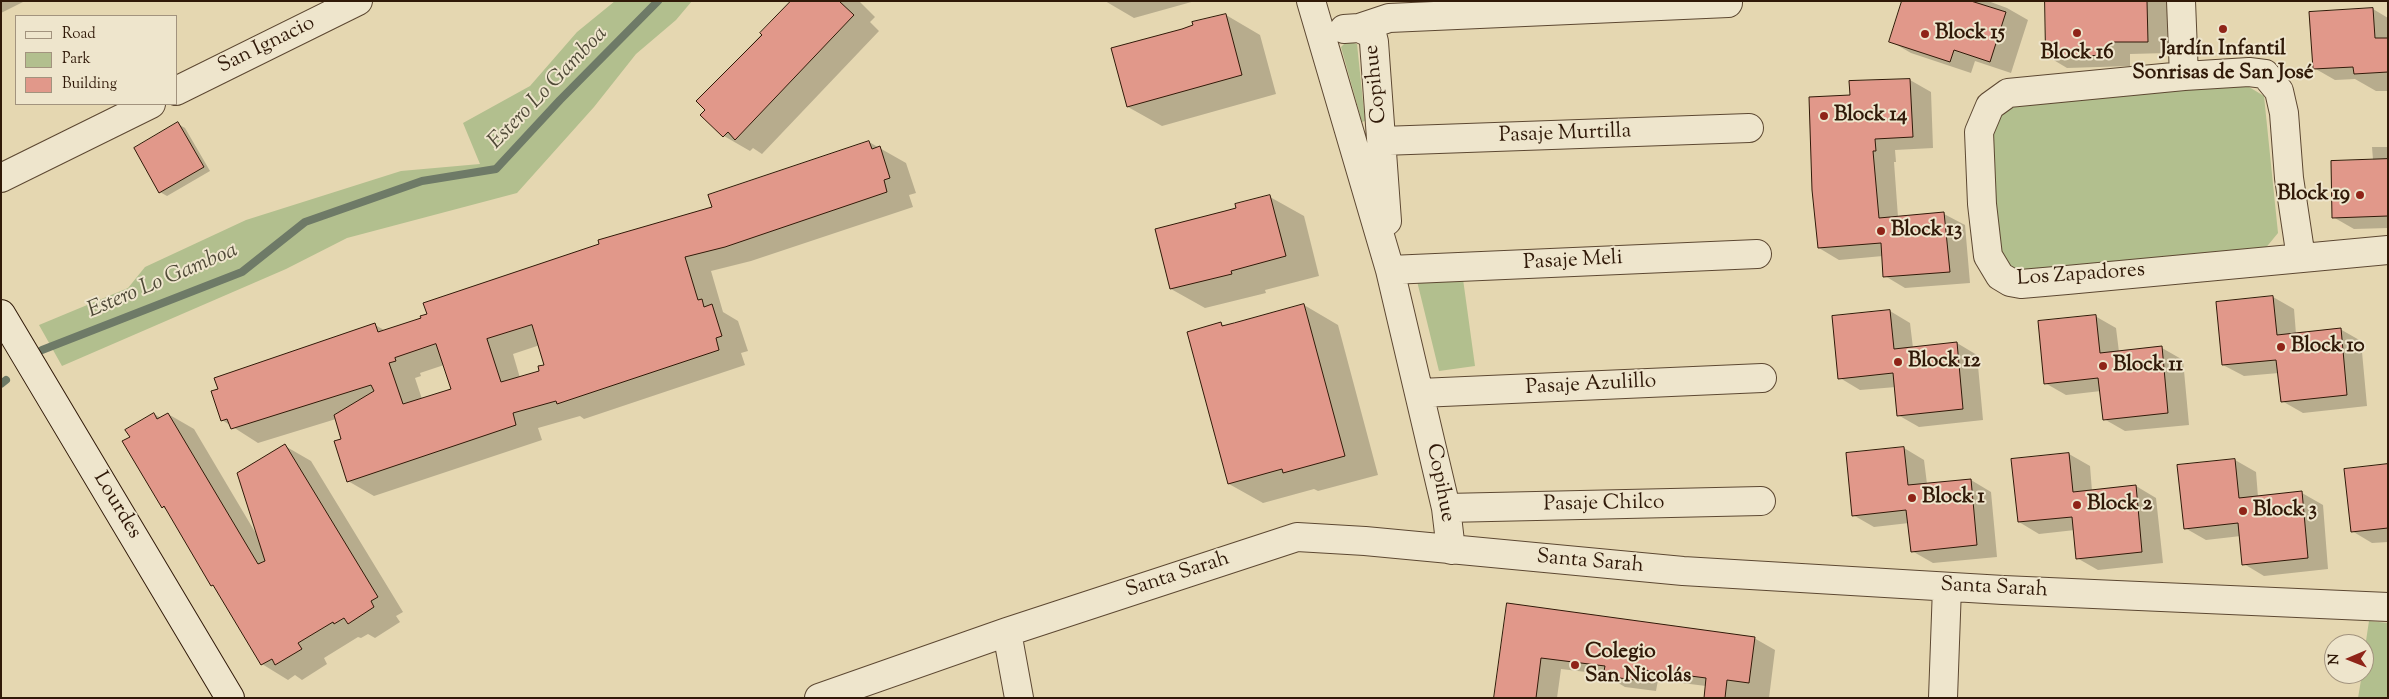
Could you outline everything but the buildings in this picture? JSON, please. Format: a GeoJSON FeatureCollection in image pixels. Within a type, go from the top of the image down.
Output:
{"type":"FeatureCollection","features":[{"type":"Feature","properties":{"kind":"street","name":"San Ignacio"},"geometry":{"type":"LineString","coordinates":[[178,91],[358,1]]}},
{"type":"Feature","properties":{"kind":"street"},"geometry":{"type":"LineString","coordinates":[[1311,1],[1326,52]]}},
{"type":"Feature","properties":{"kind":"street"},"geometry":{"type":"LineString","coordinates":[[2181,1],[2184,76]]}},
{"type":"Feature","properties":{"kind":"street"},"geometry":{"type":"LineString","coordinates":[[1359,28],[1389,18],[1728,3]]}},
{"type":"Feature","properties":{"kind":"street","name":"Copihue"},"geometry":{"type":"LineString","coordinates":[[1390,270],[1374,42],[1372,34],[1359,28],[1338,30],[1331,39],[1326,52],[1390,270],[1446,508],[1451,550]]}},
{"type":"Feature","properties":{"kind":"street","name":"Los Zapadores"},"geometry":{"type":"LineString","coordinates":[[2301,258],[2288,178],[2284,113],[2279,91],[2265,74],[2249,72],[2184,76],[2008,93],[1990,106],[1979,132],[1984,221],[1988,256],[2000,276],[2010,282],[2021,284],[2388,250]]}},
{"type":"Feature","properties":{"kind":"street"},"geometry":{"type":"LineString","coordinates":[[1,178],[150,105]]}},
{"type":"Feature","properties":{"kind":"street","name":"Pasaje Murtilla"},"geometry":{"type":"LineString","coordinates":[[1382,141],[1749,128]]}},
{"type":"Feature","properties":{"kind":"street","name":"Pasaje Meli"},"geometry":{"type":"LineString","coordinates":[[1390,270],[1756,254]]}},
{"type":"Feature","properties":{"kind":"street","name":"Lourdes"},"geometry":{"type":"LineString","coordinates":[[1,314],[230,698]]}},
{"type":"Feature","properties":{"kind":"street","name":"Pasaje Azulillo"},"geometry":{"type":"LineString","coordinates":[[1420,393],[1762,378]]}},
{"type":"Feature","properties":{"kind":"street","name":"Pasaje Chilco"},"geometry":{"type":"LineString","coordinates":[[1446,508],[1761,501]]}},
{"type":"Feature","properties":{"kind":"street","name":"Santa Sarah"},"geometry":{"type":"LineString","coordinates":[[819,698],[1007,632],[1298,537],[1683,571],[1947,587],[2388,607]]}},
{"type":"Feature","properties":{"kind":"street"},"geometry":{"type":"LineString","coordinates":[[1943,698],[1947,587]]}},
{"type":"Feature","properties":{"kind":"street"},"geometry":{"type":"LineString","coordinates":[[1007,632],[1019,698]]}},
{"type":"Feature","properties":{"kind":"green space"},"geometry":{"type":"Polygon","coordinates":[[[615,1],[692,1],[676,20],[636,54],[594,107],[517,193],[347,238],[286,269],[62,366],[39,325],[128,288],[145,267],[246,220],[401,171],[480,164],[463,123],[530,86],[577,32],[615,1]]]}},
{"type":"Feature","properties":{"kind":"green space"},"geometry":{"type":"Polygon","coordinates":[[[1347,41],[1357,44],[1365,121],[1362,122],[1341,47],[1347,41]]]}},
{"type":"Feature","properties":{"kind":"green space"},"geometry":{"type":"Polygon","coordinates":[[[2244,84],[2264,96],[2278,233],[2264,250],[2018,274],[2000,258],[1990,123],[2014,105],[2244,84]]]}},
{"type":"Feature","properties":{"kind":"green space"},"geometry":{"type":"Polygon","coordinates":[[[1463,279],[1475,366],[1439,371],[1417,281],[1463,279]]]}},
{"type":"Feature","properties":{"kind":"green space"},"geometry":{"type":"Polygon","coordinates":[[[2369,621],[2388,623],[2388,698],[2358,698],[2360,684],[2374,684],[2374,634],[2367,634],[2369,621]]]}},
{"type":"Feature","properties":{"kind":"waterway","name":"Estero Lo Gamboa"},"geometry":{"type":"LineString","coordinates":[[42,350],[242,272],[305,222],[422,181],[496,169],[560,100],[658,1]]}},
{"type":"Feature","properties":{"kind":"waterway","name":"Estero Lo Gamboa"},"geometry":{"type":"LineString","coordinates":[[1,384],[6,380]]}},
{"type":"Feature","properties":{"kind":"place","name":"Jardín Infantil Sonrisas de San José"},"geometry":{"type":"Point","coordinates":[2223,29]}},
{"type":"Feature","properties":{"kind":"place","name":"Block 16"},"geometry":{"type":"Point","coordinates":[2077,33]}},
{"type":"Feature","properties":{"kind":"place","name":"Block 15"},"geometry":{"type":"Point","coordinates":[1925,34]}},
{"type":"Feature","properties":{"kind":"place","name":"Block 14"},"geometry":{"type":"Point","coordinates":[1824,116]}},
{"type":"Feature","properties":{"kind":"place","name":"Block 19"},"geometry":{"type":"Point","coordinates":[2360,195]}},
{"type":"Feature","properties":{"kind":"place","name":"Block 13"},"geometry":{"type":"Point","coordinates":[1881,231]}},
{"type":"Feature","properties":{"kind":"place","name":"Block 10"},"geometry":{"type":"Point","coordinates":[2281,347]}},
{"type":"Feature","properties":{"kind":"place","name":"Block 12"},"geometry":{"type":"Point","coordinates":[1898,362]}},
{"type":"Feature","properties":{"kind":"place","name":"Block 11"},"geometry":{"type":"Point","coordinates":[2103,366]}},
{"type":"Feature","properties":{"kind":"place","name":"Block 1"},"geometry":{"type":"Point","coordinates":[1912,498]}},
{"type":"Feature","properties":{"kind":"place","name":"Block 2"},"geometry":{"type":"Point","coordinates":[2077,505]}},
{"type":"Feature","properties":{"kind":"place","name":"Block 3"},"geometry":{"type":"Point","coordinates":[2243,511]}},
{"type":"Feature","properties":{"kind":"place","name":"Colegio San Nicolás"},"geometry":{"type":"Point","coordinates":[1575,665]}}]}
